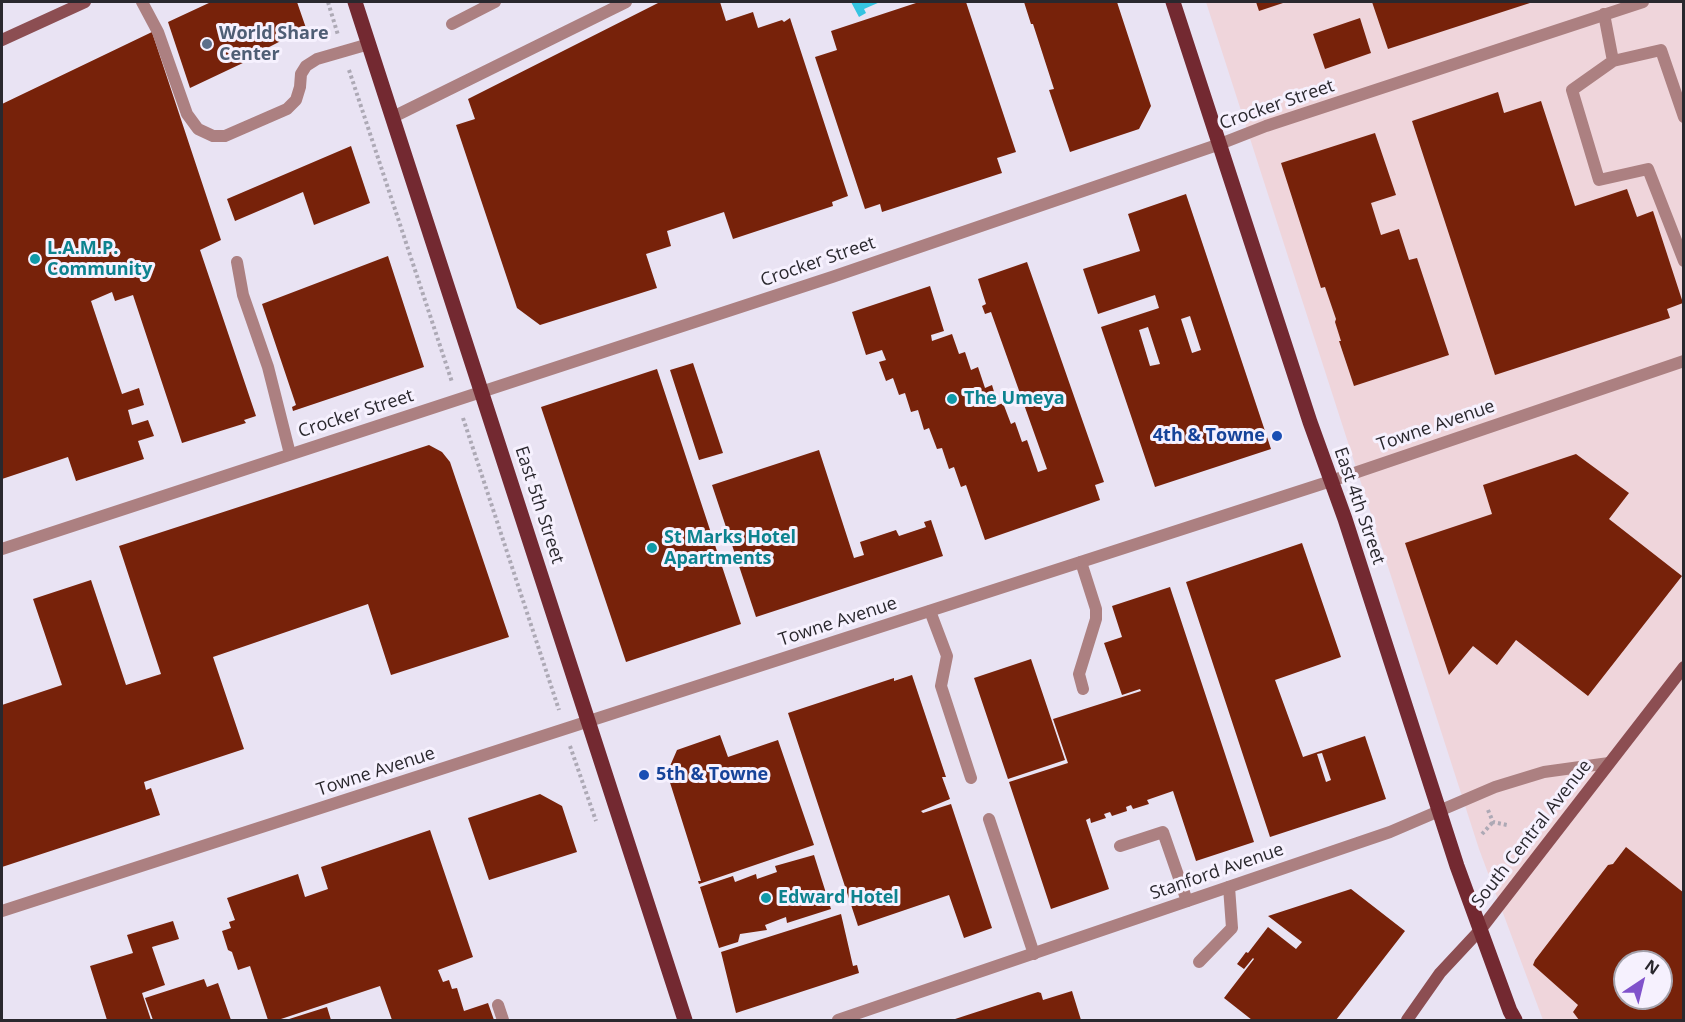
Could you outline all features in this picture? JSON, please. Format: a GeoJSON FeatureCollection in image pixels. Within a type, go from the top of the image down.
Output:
{"type":"FeatureCollection","features":[{"type":"Feature","properties":{"kind":"main road"},"geometry":{"type":"LineString","coordinates":[[2,40],[85,2]]}},
{"type":"Feature","properties":{"kind":"main road","name":"East 5th Street"},"geometry":{"type":"LineString","coordinates":[[355,2],[685,1020]]}},
{"type":"Feature","properties":{"kind":"main road","name":"East 4th Street"},"geometry":{"type":"LineString","coordinates":[[1173,2],[1456,866],[1515,1020]]}},
{"type":"Feature","properties":{"kind":"main road","name":"South Central Avenue"},"geometry":{"type":"LineString","coordinates":[[1407,1020],[1440,973],[1481,929],[1683,667]]}},
{"type":"Feature","properties":{"kind":"street"},"geometry":{"type":"LineString","coordinates":[[142,2],[158,32],[187,114],[198,129],[213,136],[225,136],[287,109],[296,100],[306,66],[317,59],[369,44]]}},
{"type":"Feature","properties":{"kind":"street"},"geometry":{"type":"LineString","coordinates":[[452,24],[495,2]]}},
{"type":"Feature","properties":{"kind":"street"},"geometry":{"type":"LineString","coordinates":[[393,117],[626,2]]}},
{"type":"Feature","properties":{"kind":"street","name":"Crocker Street"},"geometry":{"type":"LineString","coordinates":[[2,549],[821,281],[1220,144],[1266,126],[1643,2]]}},
{"type":"Feature","properties":{"kind":"street"},"geometry":{"type":"LineString","coordinates":[[1604,14],[1613,61]]}},
{"type":"Feature","properties":{"kind":"street"},"geometry":{"type":"LineString","coordinates":[[1683,117],[1661,50],[1613,61],[1572,90],[1599,180],[1648,169],[1683,261]]}},
{"type":"Feature","properties":{"kind":"street"},"geometry":{"type":"LineString","coordinates":[[237,262],[243,295],[268,367],[290,454]]}},
{"type":"Feature","properties":{"kind":"street","name":"Towne Avenue"},"geometry":{"type":"LineString","coordinates":[[2,911],[1331,481],[1683,360]]}},
{"type":"Feature","properties":{"kind":"street"},"geometry":{"type":"LineString","coordinates":[[1081,562],[1096,609],[1096,619],[1079,674],[1083,689]]}},
{"type":"Feature","properties":{"kind":"street"},"geometry":{"type":"LineString","coordinates":[[930,611],[947,656],[940,686],[971,778]]}},
{"type":"Feature","properties":{"kind":"street","name":"Stanford Avenue"},"geometry":{"type":"LineString","coordinates":[[837,1020],[1390,832],[1439,809],[1495,787],[1544,772],[1609,763]]}},
{"type":"Feature","properties":{"kind":"street"},"geometry":{"type":"LineString","coordinates":[[989,819],[1034,954]]}},
{"type":"Feature","properties":{"kind":"street"},"geometry":{"type":"LineString","coordinates":[[1120,846],[1163,832],[1187,901]]}},
{"type":"Feature","properties":{"kind":"street"},"geometry":{"type":"LineString","coordinates":[[1199,962],[1232,928],[1229,887]]}},
{"type":"Feature","properties":{"kind":"street"},"geometry":{"type":"LineString","coordinates":[[498,1005],[502,1020]]}},
{"type":"Feature","properties":{"kind":"path"},"geometry":{"type":"LineString","coordinates":[[328,2],[340,41]]}},
{"type":"Feature","properties":{"kind":"path"},"geometry":{"type":"LineString","coordinates":[[346,62],[444,353]]}},
{"type":"Feature","properties":{"kind":"path"},"geometry":{"type":"LineString","coordinates":[[467,430],[556,699]]}},
{"type":"Feature","properties":{"kind":"path"},"geometry":{"type":"LineString","coordinates":[[1485,801],[1493,822]]}},
{"type":"Feature","properties":{"kind":"path"},"geometry":{"type":"LineString","coordinates":[[1493,822],[1507,825]]}},
{"type":"Feature","properties":{"kind":"path"},"geometry":{"type":"LineString","coordinates":[[1482,834],[1493,822]]}},
{"type":"Feature","properties":{"kind":"shaded area"},"geometry":{"type":"Polygon","coordinates":[[[1206,2],[1683,2],[1683,1020],[1543,1020],[1479,849],[1206,2]]]}},
{"type":"Feature","properties":{"kind":"water"},"geometry":{"type":"Polygon","coordinates":[[[851,2],[880,2],[864,9],[866,13],[859,17],[851,2]]]}},
{"type":"Feature","properties":{"kind":"building"},"geometry":{"type":"Polygon","coordinates":[[[211,2],[297,2],[306,28],[244,60],[245,62],[190,88],[168,22],[211,2]]]}},
{"type":"Feature","properties":{"kind":"building"},"geometry":{"type":"Polygon","coordinates":[[[660,2],[720,2],[726,21],[753,12],[758,28],[782,20],[784,22],[790,18],[848,196],[832,202],[833,206],[733,239],[724,212],[667,231],[671,246],[646,254],[657,288],[540,325],[517,308],[456,125],[475,119],[468,99],[660,2]]]}},
{"type":"Feature","properties":{"kind":"building"},"geometry":{"type":"Polygon","coordinates":[[[919,2],[966,2],[1016,152],[997,158],[1002,173],[882,212],[880,204],[865,209],[815,57],[837,50],[831,31],[919,2]]]}},
{"type":"Feature","properties":{"kind":"building"},"geometry":{"type":"Polygon","coordinates":[[[1024,2],[1117,2],[1151,106],[1139,129],[1070,152],[1049,90],[1054,89],[1024,2]]]}},
{"type":"Feature","properties":{"kind":"building"},"geometry":{"type":"Polygon","coordinates":[[[1256,2],[1286,2],[1259,11],[1256,2]]]}},
{"type":"Feature","properties":{"kind":"building"},"geometry":{"type":"Polygon","coordinates":[[[1372,2],[1533,2],[1388,49],[1372,2]]]}},
{"type":"Feature","properties":{"kind":"building"},"geometry":{"type":"Polygon","coordinates":[[[1360,18],[1371,53],[1325,69],[1313,34],[1360,18]]]}},
{"type":"Feature","properties":{"kind":"building"},"geometry":{"type":"Polygon","coordinates":[[[152,32],[221,240],[200,250],[256,416],[244,420],[246,423],[182,443],[133,295],[115,301],[112,292],[91,301],[122,394],[139,388],[144,405],[128,410],[132,425],[148,420],[154,436],[138,441],[144,459],[76,481],[68,457],[2,479],[2,104],[152,32]]]}},
{"type":"Feature","properties":{"kind":"building"},"geometry":{"type":"Polygon","coordinates":[[[1498,92],[1504,113],[1541,101],[1575,206],[1627,189],[1637,217],[1653,211],[1683,303],[1667,309],[1670,318],[1495,375],[1412,121],[1498,92]]]}},
{"type":"Feature","properties":{"kind":"building"},"geometry":{"type":"Polygon","coordinates":[[[1375,133],[1396,195],[1371,203],[1381,235],[1399,229],[1409,260],[1417,258],[1449,355],[1354,386],[1339,341],[1341,341],[1336,319],[1325,287],[1321,288],[1281,163],[1375,133]]]}},
{"type":"Feature","properties":{"kind":"building"},"geometry":{"type":"Polygon","coordinates":[[[351,146],[370,203],[314,225],[303,192],[235,221],[227,199],[351,146]]]}},
{"type":"Feature","properties":{"kind":"building"},"geometry":{"type":"Polygon","coordinates":[[[1186,194],[1271,449],[1155,487],[1101,327],[1159,308],[1155,295],[1098,314],[1083,269],[1140,251],[1128,214],[1186,194]],[[1190,316],[1181,319],[1192,353],[1201,350],[1190,316]],[[1148,327],[1139,330],[1150,366],[1160,364],[1148,327]]]}},
{"type":"Feature","properties":{"kind":"building"},"geometry":{"type":"Polygon","coordinates":[[[388,256],[424,367],[293,411],[292,407],[296,405],[262,304],[388,256]]]}},
{"type":"Feature","properties":{"kind":"building","name":"The Umeya"},"geometry":{"type":"Polygon","coordinates":[[[1027,262],[1104,482],[1095,485],[1100,500],[985,540],[966,485],[961,487],[954,467],[949,469],[942,448],[937,449],[929,428],[924,430],[918,410],[911,412],[905,393],[899,395],[893,378],[886,381],[879,362],[886,360],[882,350],[866,355],[852,312],[930,286],[944,331],[931,335],[932,341],[952,334],[959,354],[965,352],[971,370],[978,367],[985,388],[992,385],[998,405],[1003,403],[1011,424],[1015,422],[1022,442],[1027,440],[1038,472],[1047,469],[991,312],[985,314],[982,306],[986,304],[978,279],[1027,262]]]}},
{"type":"Feature","properties":{"kind":"building"},"geometry":{"type":"Polygon","coordinates":[[[693,363],[723,453],[699,460],[670,370],[693,363]]]}},
{"type":"Feature","properties":{"kind":"building"},"geometry":{"type":"Polygon","coordinates":[[[657,369],[741,624],[626,662],[541,407],[657,369]]]}},
{"type":"Feature","properties":{"kind":"building"},"geometry":{"type":"Polygon","coordinates":[[[429,445],[442,452],[450,462],[509,637],[391,675],[368,604],[213,657],[244,749],[144,782],[146,790],[151,788],[160,815],[2,867],[2,705],[62,685],[33,599],[91,580],[126,685],[161,674],[119,546],[429,445]]]}},
{"type":"Feature","properties":{"kind":"building"},"geometry":{"type":"Polygon","coordinates":[[[819,450],[854,558],[864,555],[860,542],[896,530],[899,536],[926,527],[924,522],[931,520],[943,556],[756,617],[712,485],[819,450]]]}},
{"type":"Feature","properties":{"kind":"building"},"geometry":{"type":"Polygon","coordinates":[[[1576,454],[1629,493],[1609,519],[1682,576],[1588,696],[1516,640],[1497,665],[1473,646],[1449,675],[1405,543],[1492,514],[1483,485],[1576,454]]]}},
{"type":"Feature","properties":{"kind":"building"},"geometry":{"type":"Polygon","coordinates":[[[1302,543],[1341,657],[1275,680],[1303,757],[1365,736],[1386,799],[1270,837],[1186,582],[1302,543]],[[1322,753],[1317,754],[1326,782],[1331,780],[1322,753]]]}},
{"type":"Feature","properties":{"kind":"building"},"geometry":{"type":"Polygon","coordinates":[[[1170,587],[1254,842],[1196,861],[1173,791],[1147,800],[1149,804],[1133,809],[1131,805],[1126,807],[1127,811],[1112,816],[1110,812],[1104,814],[1106,818],[1091,823],[1090,818],[1086,820],[1109,889],[1051,909],[1009,782],[1068,763],[1053,719],[1141,691],[1140,689],[1122,695],[1104,643],[1122,637],[1112,606],[1170,587]]]}},
{"type":"Feature","properties":{"kind":"building"},"geometry":{"type":"Polygon","coordinates":[[[1031,659],[1065,760],[1008,779],[974,678],[1031,659]]]}},
{"type":"Feature","properties":{"kind":"building"},"geometry":{"type":"Polygon","coordinates":[[[912,675],[946,777],[942,777],[950,799],[921,811],[923,813],[951,804],[992,928],[964,938],[949,895],[858,926],[788,713],[894,678],[894,681],[912,675]]]}},
{"type":"Feature","properties":{"kind":"building"},"geometry":{"type":"Polygon","coordinates":[[[720,735],[728,757],[778,740],[814,845],[699,884],[698,881],[701,881],[667,773],[677,750],[720,735]]]}},
{"type":"Feature","properties":{"kind":"building"},"geometry":{"type":"Polygon","coordinates":[[[540,794],[562,806],[577,852],[489,880],[468,818],[540,794]]]}},
{"type":"Feature","properties":{"kind":"building"},"geometry":{"type":"Polygon","coordinates":[[[430,830],[473,957],[438,970],[443,982],[449,980],[452,989],[457,988],[464,1011],[488,1003],[494,1020],[392,1020],[380,986],[278,1020],[268,1020],[250,966],[238,970],[232,952],[228,950],[222,931],[231,928],[229,922],[235,920],[227,898],[298,874],[305,897],[328,889],[321,867],[430,830]]]}},
{"type":"Feature","properties":{"kind":"building"},"geometry":{"type":"Polygon","coordinates":[[[1626,847],[1684,893],[1684,1020],[1579,1020],[1573,1012],[1578,1005],[1533,965],[1608,865],[1613,864],[1626,847]]]}},
{"type":"Feature","properties":{"kind":"building","name":"Edward Hotel"},"geometry":{"type":"Polygon","coordinates":[[[814,855],[831,909],[787,923],[786,917],[765,925],[767,930],[740,934],[738,942],[719,948],[700,887],[733,876],[735,882],[756,874],[757,879],[777,872],[775,866],[814,855]]]}},
{"type":"Feature","properties":{"kind":"building"},"geometry":{"type":"Polygon","coordinates":[[[1351,889],[1405,931],[1336,1020],[1252,1020],[1224,998],[1254,959],[1244,969],[1237,964],[1268,927],[1296,949],[1302,942],[1268,916],[1351,889]]]}},
{"type":"Feature","properties":{"kind":"building"},"geometry":{"type":"Polygon","coordinates":[[[841,914],[853,966],[857,965],[859,973],[736,1013],[721,952],[841,914]]]}},
{"type":"Feature","properties":{"kind":"building"},"geometry":{"type":"Polygon","coordinates":[[[173,921],[179,939],[152,947],[165,985],[142,993],[151,1020],[107,1020],[90,966],[133,953],[127,935],[173,921]]]}},
{"type":"Feature","properties":{"kind":"building"},"geometry":{"type":"Polygon","coordinates":[[[204,979],[207,987],[218,983],[231,1020],[153,1020],[145,998],[204,979]]]}},
{"type":"Feature","properties":{"kind":"building"},"geometry":{"type":"Polygon","coordinates":[[[1072,991],[1081,1020],[952,1020],[1038,992],[1041,993],[1043,1000],[1072,991]]]}},
{"type":"Feature","properties":{"kind":"building"},"geometry":{"type":"Polygon","coordinates":[[[327,1007],[331,1020],[286,1020],[327,1007]]]}},
{"type":"Feature","properties":{"kind":"place","name":"World Share Center"},"geometry":{"type":"Point","coordinates":[207,44]}},
{"type":"Feature","properties":{"kind":"place","name":"L.A.M.P. Community"},"geometry":{"type":"Point","coordinates":[35,259]}},
{"type":"Feature","properties":{"kind":"place","name":"The Umeya"},"geometry":{"type":"Point","coordinates":[952,399]}},
{"type":"Feature","properties":{"kind":"place","name":"4th & Towne"},"geometry":{"type":"Point","coordinates":[1277,436]}},
{"type":"Feature","properties":{"kind":"place","name":"St Marks Hotel Apartments"},"geometry":{"type":"Point","coordinates":[652,548]}},
{"type":"Feature","properties":{"kind":"place","name":"5th & Towne"},"geometry":{"type":"Point","coordinates":[644,775]}},
{"type":"Feature","properties":{"kind":"place","name":"Edward Hotel"},"geometry":{"type":"Point","coordinates":[766,898]}}]}
